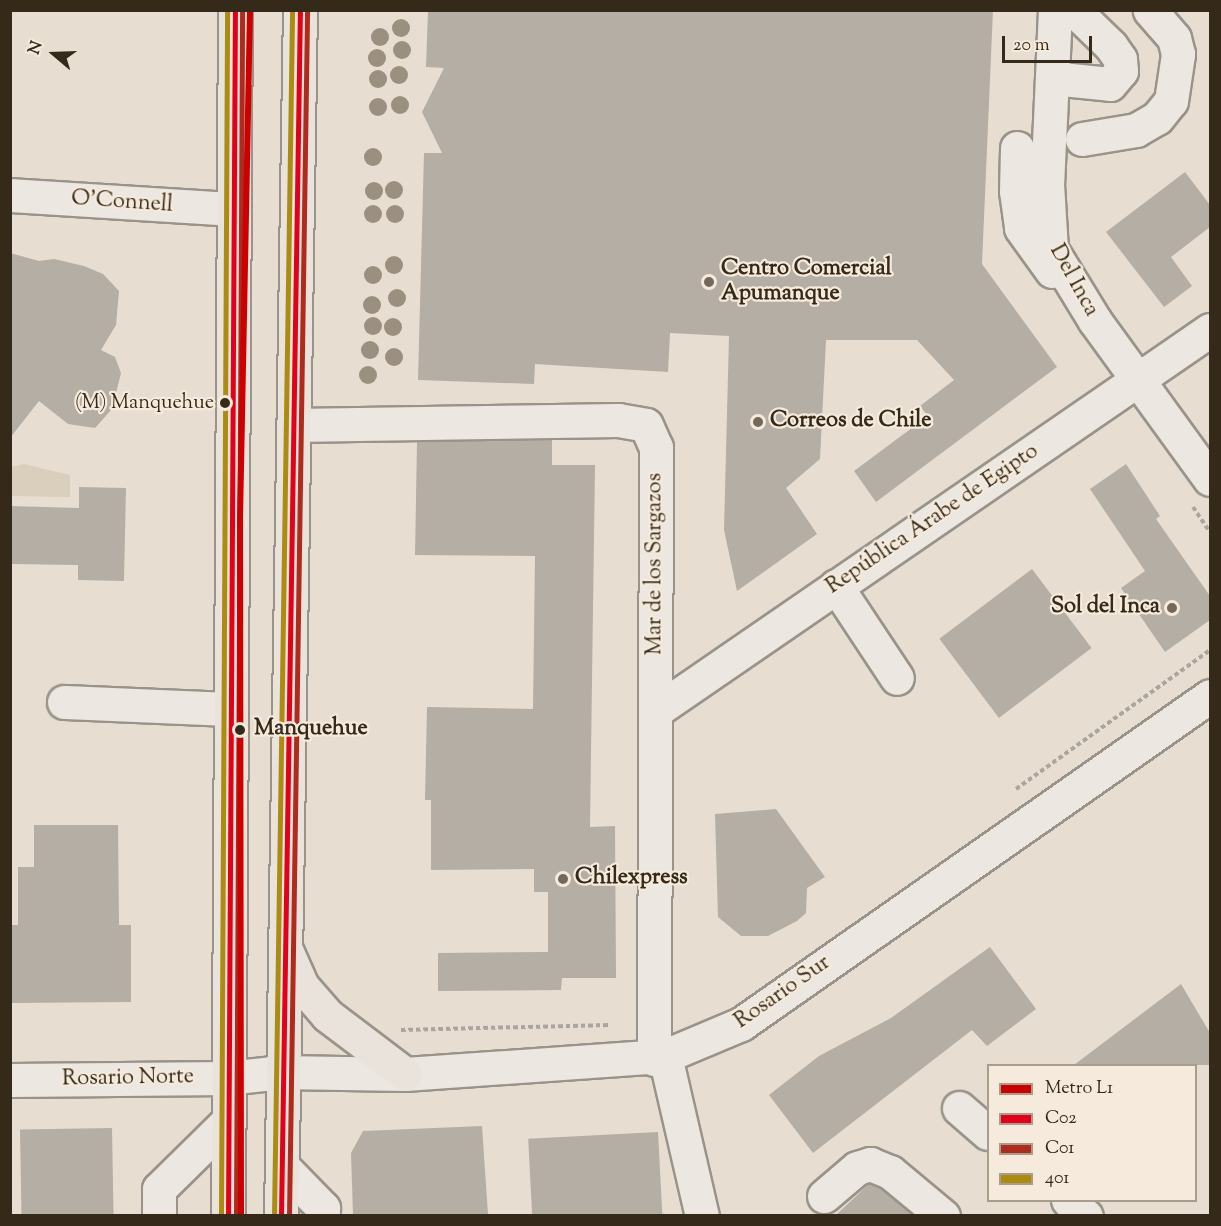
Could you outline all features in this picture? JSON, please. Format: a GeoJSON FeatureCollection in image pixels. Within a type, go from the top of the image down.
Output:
{"type":"FeatureCollection","features":[{"type":"Feature","properties":{"kind":"main road"},"geometry":{"type":"LineString","coordinates":[[228,1215],[235,10]]}},
{"type":"Feature","properties":{"kind":"main road"},"geometry":{"type":"LineString","coordinates":[[281,1215],[281,1072],[300,10]]}},
{"type":"Feature","properties":{"kind":"main road"},"geometry":{"type":"LineString","coordinates":[[284,945],[302,986],[327,1015],[405,1074]]}},
{"type":"Feature","properties":{"kind":"street","name":"Del Inca"},"geometry":{"type":"LineString","coordinates":[[1055,10],[1048,233],[1061,268],[1095,321],[1210,479]]}},
{"type":"Feature","properties":{"kind":"street"},"geometry":{"type":"LineString","coordinates":[[1052,78],[1110,84],[1121,71],[1120,58],[1111,46],[1074,10]]}},
{"type":"Feature","properties":{"kind":"street"},"geometry":{"type":"LineString","coordinates":[[1082,139],[1136,130],[1157,118],[1171,101],[1178,77],[1179,54],[1174,38],[1150,10]]}},
{"type":"Feature","properties":{"kind":"street"},"geometry":{"type":"LineString","coordinates":[[1017,148],[1016,191],[1021,228],[1038,256],[1095,321]]}},
{"type":"Feature","properties":{"kind":"street","name":"O'Connell"},"geometry":{"type":"LineString","coordinates":[[10,195],[234,209]]}},
{"type":"Feature","properties":{"kind":"street","name":"República Árabe de Egipto"},"geometry":{"type":"LineString","coordinates":[[657,710],[1210,330]]}},
{"type":"Feature","properties":{"kind":"street","name":"Mar de los Sargazos"},"geometry":{"type":"LineString","coordinates":[[293,425],[618,420],[646,425],[656,447],[657,710],[654,1024],[660,1058],[702,1215]]}},
{"type":"Feature","properties":{"kind":"street"},"geometry":{"type":"LineString","coordinates":[[836,586],[897,678]]}},
{"type":"Feature","properties":{"kind":"street","name":"Rosario Sur"},"geometry":{"type":"LineString","coordinates":[[281,1072],[405,1074],[660,1058],[741,1024],[1210,696]]}},
{"type":"Feature","properties":{"kind":"street"},"geometry":{"type":"LineString","coordinates":[[64,702],[230,709]]}},
{"type":"Feature","properties":{"kind":"street","name":"Rosario Norte"},"geometry":{"type":"LineString","coordinates":[[10,1080],[227,1078],[281,1072]]}},
{"type":"Feature","properties":{"kind":"street"},"geometry":{"type":"LineString","coordinates":[[959,1108],[987,1132]]}},
{"type":"Feature","properties":{"kind":"street"},"geometry":{"type":"LineString","coordinates":[[159,1215],[159,1189],[228,1121]]}},
{"type":"Feature","properties":{"kind":"street"},"geometry":{"type":"LineString","coordinates":[[824,1196],[857,1168],[870,1164],[890,1172],[943,1215]]}},
{"type":"Feature","properties":{"kind":"street"},"geometry":{"type":"LineString","coordinates":[[282,1166],[323,1208],[323,1215]]}},
{"type":"Feature","properties":{"kind":"street"},"geometry":{"type":"LineString","coordinates":[[1070,1202],[1086,1215]]}},
{"type":"Feature","properties":{"kind":"path"},"geometry":{"type":"LineString","coordinates":[[1007,796],[1210,650]]}},
{"type":"Feature","properties":{"kind":"path"},"geometry":{"type":"LineString","coordinates":[[395,1029],[654,1024]]}},
{"type":"Feature","properties":{"kind":"shaded area"},"geometry":{"type":"Polygon","coordinates":[[[24,464],[70,475],[70,497],[11,496],[11,467],[24,464]]]}},
{"type":"Feature","properties":{"kind":"building","name":"Centro Comercial Apumanque"},"geometry":{"type":"Polygon","coordinates":[[[428,10],[993,10],[982,264],[1057,367],[876,502],[854,471],[928,416],[920,406],[954,380],[917,340],[826,340],[820,459],[786,488],[817,534],[737,591],[724,530],[729,336],[670,333],[668,372],[535,364],[534,384],[418,380],[424,153],[442,153],[422,112],[444,68],[426,67],[428,10]]]}},
{"type":"Feature","properties":{"kind":"building"},"geometry":{"type":"Polygon","coordinates":[[[1185,172],[1210,205],[1210,227],[1171,257],[1192,286],[1164,307],[1106,232],[1185,172]]]}},
{"type":"Feature","properties":{"kind":"building"},"geometry":{"type":"Polygon","coordinates":[[[10,253],[39,261],[54,259],[84,266],[103,274],[119,291],[116,325],[101,350],[115,357],[121,373],[112,409],[95,428],[68,424],[39,401],[10,438],[10,253]]]}},
{"type":"Feature","properties":{"kind":"building"},"geometry":{"type":"Polygon","coordinates":[[[552,440],[552,465],[595,465],[590,827],[615,826],[616,978],[562,978],[561,990],[438,991],[438,953],[548,952],[548,892],[534,892],[534,869],[431,870],[431,800],[425,800],[427,707],[533,709],[535,556],[415,555],[417,442],[552,440]]]}},
{"type":"Feature","properties":{"kind":"building"},"geometry":{"type":"Polygon","coordinates":[[[1126,464],[1160,516],[1156,519],[1210,596],[1210,620],[1165,652],[1121,588],[1145,571],[1090,489],[1126,464]]]}},
{"type":"Feature","properties":{"kind":"building"},"geometry":{"type":"Polygon","coordinates":[[[79,487],[126,488],[124,581],[78,580],[78,565],[10,564],[10,506],[79,508],[79,487]]]}},
{"type":"Feature","properties":{"kind":"building"},"geometry":{"type":"Polygon","coordinates":[[[1032,569],[1092,648],[999,718],[939,639],[1032,569]]]}},
{"type":"Feature","properties":{"kind":"building"},"geometry":{"type":"Polygon","coordinates":[[[776,809],[825,877],[807,888],[806,913],[797,921],[768,936],[741,936],[718,917],[715,814],[776,809]]]}},
{"type":"Feature","properties":{"kind":"building"},"geometry":{"type":"Polygon","coordinates":[[[34,825],[118,825],[119,925],[131,925],[131,1002],[10,1003],[10,925],[18,925],[18,867],[34,867],[34,825]]]}},
{"type":"Feature","properties":{"kind":"building"},"geometry":{"type":"Polygon","coordinates":[[[990,947],[1036,1009],[987,1046],[972,1030],[813,1153],[769,1095],[819,1056],[891,1018],[990,947]]]}},
{"type":"Feature","properties":{"kind":"building"},"geometry":{"type":"Polygon","coordinates":[[[1181,984],[1210,1033],[1210,1065],[1075,1064],[1181,984]]]}},
{"type":"Feature","properties":{"kind":"building"},"geometry":{"type":"Polygon","coordinates":[[[482,1126],[488,1215],[353,1215],[351,1153],[363,1131],[482,1126]]]}},
{"type":"Feature","properties":{"kind":"building"},"geometry":{"type":"Polygon","coordinates":[[[112,1128],[114,1215],[22,1216],[20,1130],[112,1128]]]}},
{"type":"Feature","properties":{"kind":"building"},"geometry":{"type":"Polygon","coordinates":[[[658,1132],[662,1215],[532,1216],[528,1139],[658,1132]]]}},
{"type":"Feature","properties":{"kind":"building"},"geometry":{"type":"Polygon","coordinates":[[[869,1184],[880,1188],[913,1215],[836,1215],[869,1184]]]}},
{"type":"Feature","properties":{"kind":"metro line","name":"L1"},"geometry":{"type":"LineString","coordinates":[[241,1216],[240,518],[250,10]]}},
{"type":"Feature","properties":{"kind":"transit line","name":"401"},"geometry":{"type":"LineString","coordinates":[[221,1216],[227,10]]}},
{"type":"Feature","properties":{"kind":"transit line","name":"C02"},"geometry":{"type":"LineString","coordinates":[[228,1216],[235,10]]}},
{"type":"Feature","properties":{"kind":"transit line","name":"C01"},"geometry":{"type":"LineString","coordinates":[[236,1216],[242,10]]}},
{"type":"Feature","properties":{"kind":"transit line","name":"401"},"geometry":{"type":"LineString","coordinates":[[274,1216],[292,10]]}},
{"type":"Feature","properties":{"kind":"transit line","name":"C02"},"geometry":{"type":"LineString","coordinates":[[281,1216],[300,10]]}},
{"type":"Feature","properties":{"kind":"transit line","name":"C01"},"geometry":{"type":"LineString","coordinates":[[289,1216],[307,10]]}},
{"type":"Feature","properties":{"kind":"place","name":"Centro Comercial Apumanque"},"geometry":{"type":"Point","coordinates":[709,282]}},
{"type":"Feature","properties":{"kind":"place","name":"(M) Manquehue"},"geometry":{"type":"Point","coordinates":[225,403]}},
{"type":"Feature","properties":{"kind":"place","name":"Correos de Chile"},"geometry":{"type":"Point","coordinates":[758,422]}},
{"type":"Feature","properties":{"kind":"place","name":"Sol del Inca"},"geometry":{"type":"Point","coordinates":[1172,608]}},
{"type":"Feature","properties":{"kind":"place","name":"Manquehue"},"geometry":{"type":"Point","coordinates":[240,730]}},
{"type":"Feature","properties":{"kind":"place","name":"Chilexpress"},"geometry":{"type":"Point","coordinates":[563,879]}}]}
